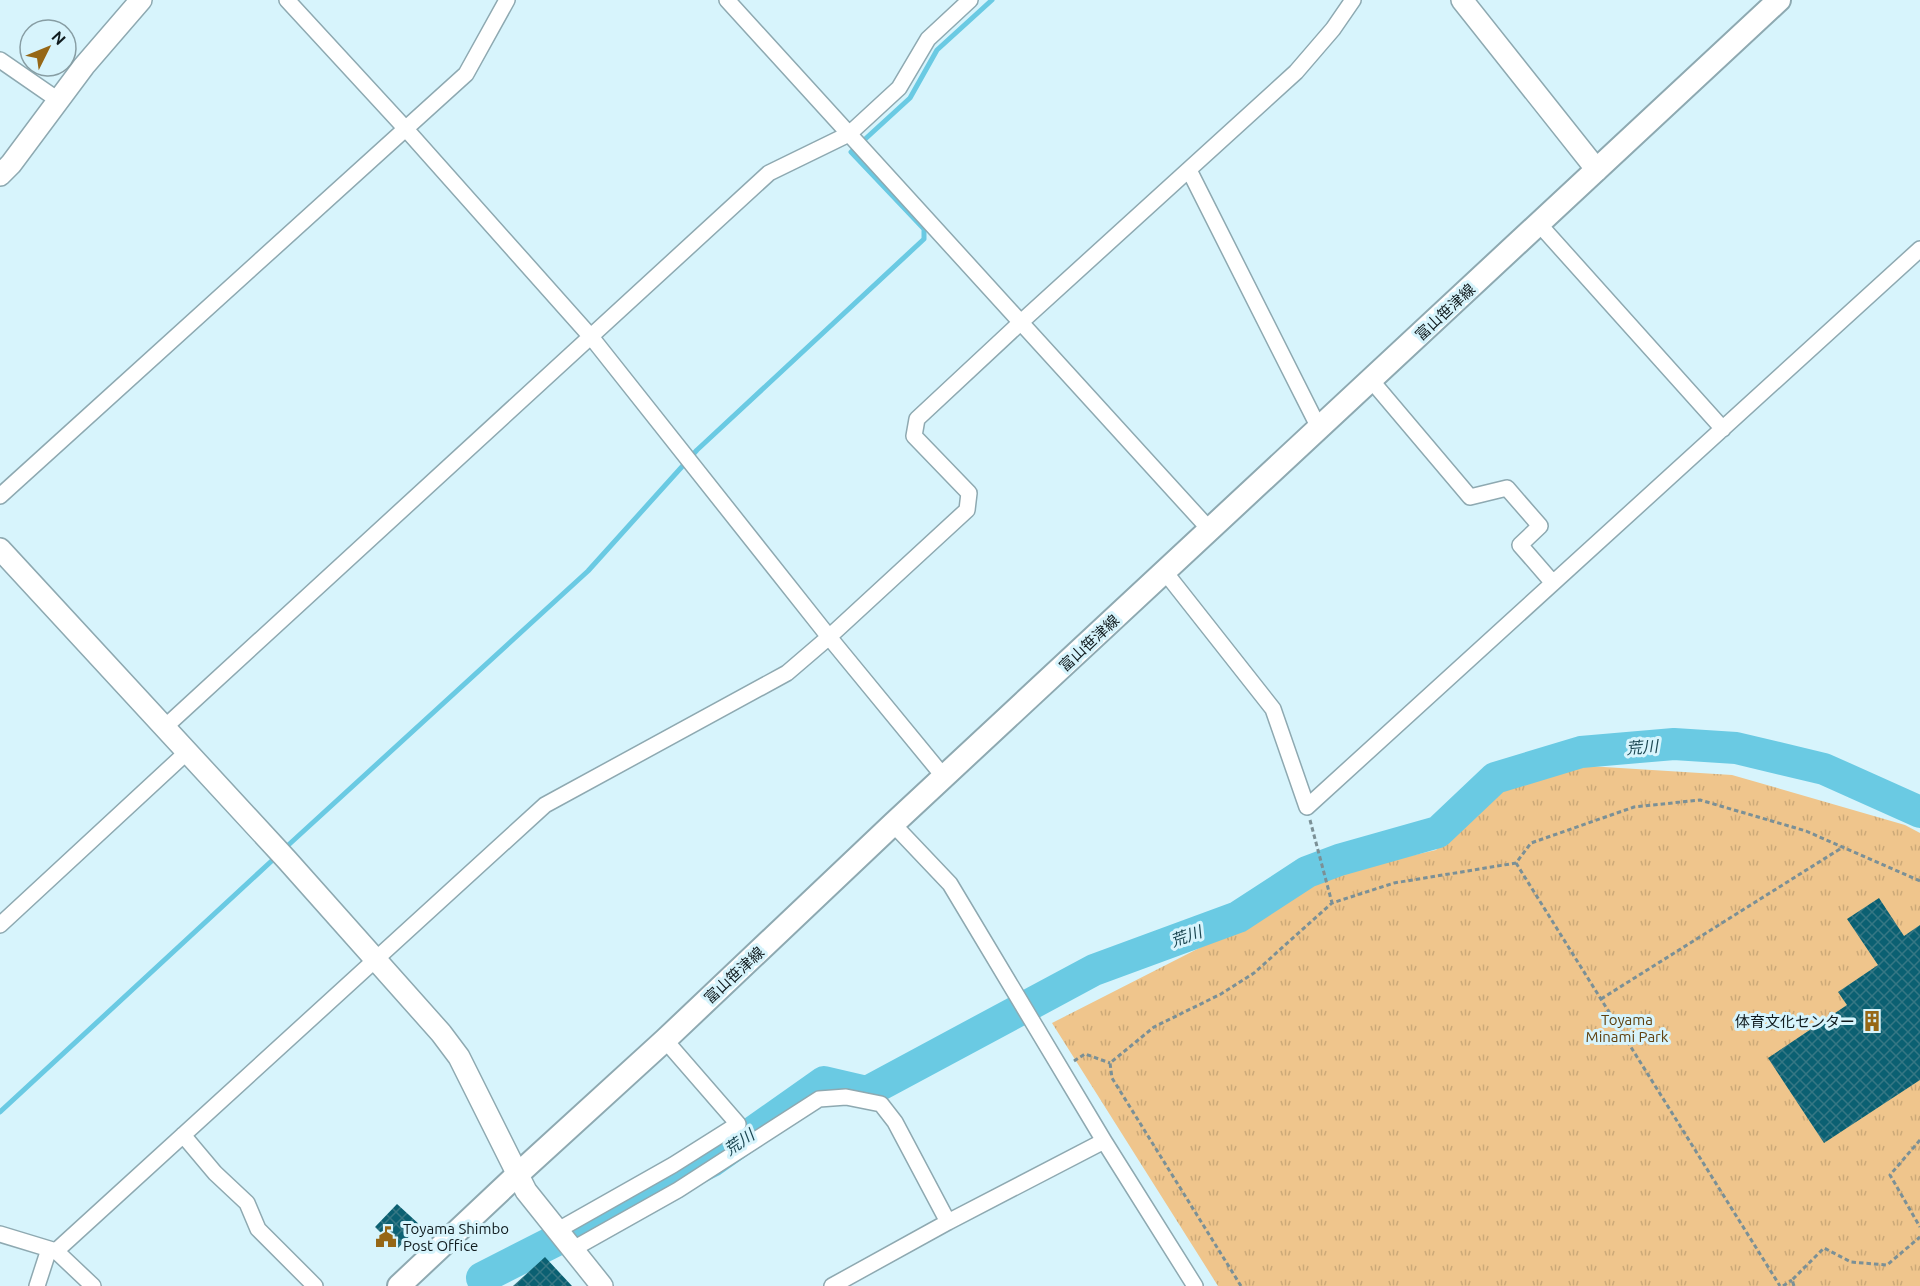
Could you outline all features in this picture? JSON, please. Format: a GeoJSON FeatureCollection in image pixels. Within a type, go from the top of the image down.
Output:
{"type":"FeatureCollection","features":[{"type":"Feature","properties":{"kind":"main road","name":"富山笹津線"},"geometry":{"type":"LineString","coordinates":[[399,1286],[1779,0]]}},
{"type":"Feature","properties":{"kind":"street"},"geometry":{"type":"LineString","coordinates":[[0,175],[11,164],[84,66],[141,0]]}},
{"type":"Feature","properties":{"kind":"street"},"geometry":{"type":"LineString","coordinates":[[287,0],[405,128],[592,338],[829,637],[944,777]]}},
{"type":"Feature","properties":{"kind":"street"},"geometry":{"type":"LineString","coordinates":[[0,496],[466,74],[507,0]]}},
{"type":"Feature","properties":{"kind":"street"},"geometry":{"type":"LineString","coordinates":[[727,0],[1210,530]]}},
{"type":"Feature","properties":{"kind":"street"},"geometry":{"type":"LineString","coordinates":[[165,727],[592,338],[769,173],[855,142],[899,88],[928,39],[970,0]]}},
{"type":"Feature","properties":{"kind":"street"},"geometry":{"type":"LineString","coordinates":[[37,1286],[52,1250],[183,1135],[545,805],[787,672],[829,637],[967,510],[969,493],[914,436],[917,419],[1296,72],[1333,29],[1353,0]]}},
{"type":"Feature","properties":{"kind":"street"},"geometry":{"type":"LineString","coordinates":[[1462,0],[1597,170]]}},
{"type":"Feature","properties":{"kind":"street"},"geometry":{"type":"LineString","coordinates":[[0,60],[58,100]]}},
{"type":"Feature","properties":{"kind":"street"},"geometry":{"type":"LineString","coordinates":[[1189,170],[1319,428]]}},
{"type":"Feature","properties":{"kind":"street"},"geometry":{"type":"LineString","coordinates":[[1539,224],[1723,429]]}},
{"type":"Feature","properties":{"kind":"street"},"geometry":{"type":"LineString","coordinates":[[1165,572],[1273,710],[1306,807],[1920,249]]}},
{"type":"Feature","properties":{"kind":"street"},"geometry":{"type":"LineString","coordinates":[[1371,380],[1470,497],[1508,488],[1540,526],[1520,545],[1553,583]]}},
{"type":"Feature","properties":{"kind":"street"},"geometry":{"type":"LineString","coordinates":[[2,554],[165,727],[441,1033],[459,1057],[526,1191],[602,1286]]}},
{"type":"Feature","properties":{"kind":"street"},"geometry":{"type":"LineString","coordinates":[[0,926],[187,752]]}},
{"type":"Feature","properties":{"kind":"street"},"geometry":{"type":"LineString","coordinates":[[893,824],[950,884],[1104,1141],[1196,1286]]}},
{"type":"Feature","properties":{"kind":"street"},"geometry":{"type":"LineString","coordinates":[[558,1230],[673,1166],[738,1124],[665,1040]]}},
{"type":"Feature","properties":{"kind":"street"},"geometry":{"type":"LineString","coordinates":[[573,1249],[678,1190],[819,1099],[846,1097],[881,1104],[895,1122],[948,1222]]}},
{"type":"Feature","properties":{"kind":"street"},"geometry":{"type":"LineString","coordinates":[[183,1135],[215,1173],[247,1203],[258,1229],[315,1286]]}},
{"type":"Feature","properties":{"kind":"street"},"geometry":{"type":"LineString","coordinates":[[832,1286],[948,1222],[1104,1141]]}},
{"type":"Feature","properties":{"kind":"street"},"geometry":{"type":"LineString","coordinates":[[0,1234],[52,1250],[93,1286]]}},
{"type":"Feature","properties":{"kind":"path"},"geometry":{"type":"LineString","coordinates":[[1110,1063],[1154,1027],[1221,994],[1254,972],[1332,903],[1394,883],[1516,863],[1532,843],[1634,807],[1700,800],[1806,831],[1920,881]]}},
{"type":"Feature","properties":{"kind":"path"},"geometry":{"type":"LineString","coordinates":[[1306,807],[1332,903]]}},
{"type":"Feature","properties":{"kind":"path"},"geometry":{"type":"LineString","coordinates":[[1601,999],[1843,847]]}},
{"type":"Feature","properties":{"kind":"path"},"geometry":{"type":"LineString","coordinates":[[1516,863],[1781,1286],[1792,1280],[1824,1248],[1851,1262],[1887,1265],[1920,1237]]}},
{"type":"Feature","properties":{"kind":"path"},"geometry":{"type":"LineString","coordinates":[[1060,1068],[1085,1054],[1110,1063]]}},
{"type":"Feature","properties":{"kind":"path"},"geometry":{"type":"LineString","coordinates":[[1110,1063],[1112,1077],[1241,1286]]}},
{"type":"Feature","properties":{"kind":"path"},"geometry":{"type":"LineString","coordinates":[[1920,1140],[1890,1175],[1920,1227]]}},
{"type":"Feature","properties":{"kind":"path"},"geometry":{"type":"LineString","coordinates":[[1792,1280],[1794,1286]]}},
{"type":"Feature","properties":{"kind":"green space","name":"Toyama Minami Park"},"geometry":{"type":"Polygon","coordinates":[[[1588,766],[1732,775],[1905,825],[1920,833],[1920,1286],[1218,1286],[1052,1023],[1213,941],[1309,879],[1436,850],[1490,791],[1588,766]]]}},
{"type":"Feature","properties":{"kind":"building","name":"体育文化センター"},"geometry":{"type":"Polygon","coordinates":[[[1879,898],[1904,936],[1920,925],[1920,1080],[1824,1143],[1768,1058],[1847,1005],[1838,992],[1878,965],[1847,919],[1879,898]]]}},
{"type":"Feature","properties":{"kind":"building"},"geometry":{"type":"Polygon","coordinates":[[[397,1204],[420,1225],[397,1249],[375,1227],[397,1204]]]}},
{"type":"Feature","properties":{"kind":"building"},"geometry":{"type":"Polygon","coordinates":[[[545,1257],[572,1286],[513,1286],[545,1257]]]}},
{"type":"Feature","properties":{"kind":"waterway"},"geometry":{"type":"LineString","coordinates":[[284,849],[588,571],[697,450],[924,239],[924,229],[851,152],[910,98],[937,50],[992,0]]}},
{"type":"Feature","properties":{"kind":"waterway","name":"荒川"},"geometry":{"type":"LineString","coordinates":[[482,1278],[712,1161],[824,1082],[867,1092],[1094,970],[1238,917],[1307,872],[1339,860],[1438,832],[1495,778],[1581,752],[1674,744],[1736,748],[1824,769],[1920,812]]}},
{"type":"Feature","properties":{"kind":"waterway"},"geometry":{"type":"LineString","coordinates":[[0,1112],[277,856]]}},
{"type":"Feature","properties":{"kind":"place","name":"体育文化センター"},"geometry":{"type":"Point","coordinates":[1872,1021]}},
{"type":"Feature","properties":{"kind":"place","name":"Toyama Shimbo Post Office"},"geometry":{"type":"Point","coordinates":[386,1237]}}]}
